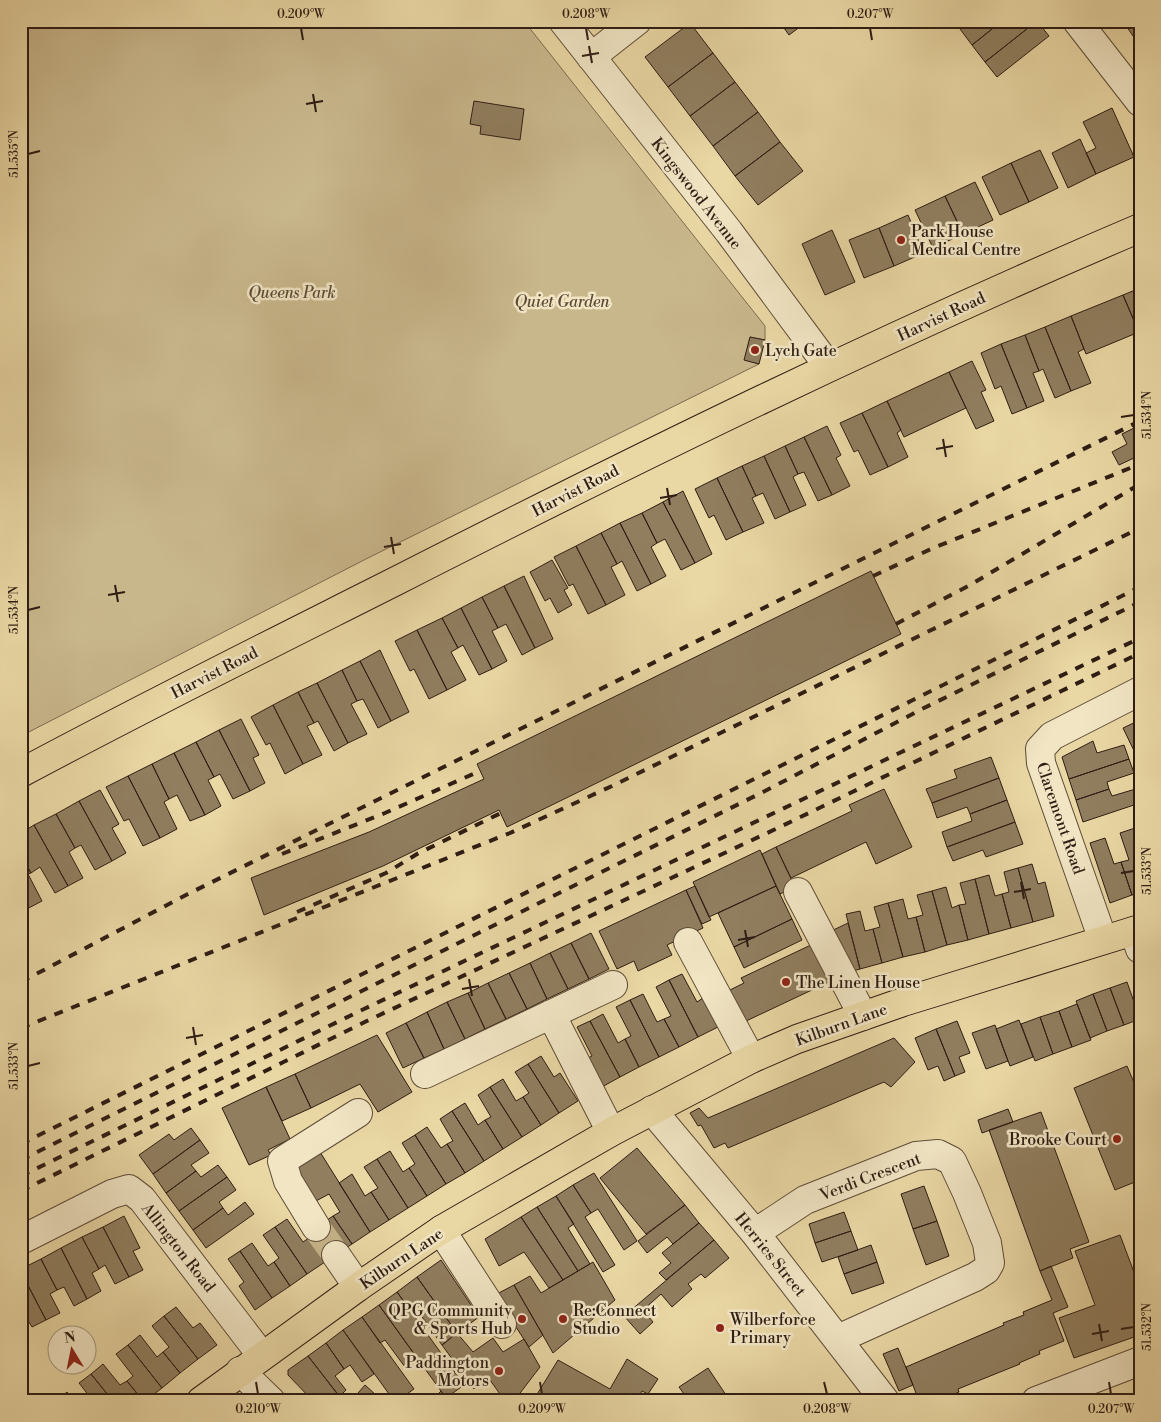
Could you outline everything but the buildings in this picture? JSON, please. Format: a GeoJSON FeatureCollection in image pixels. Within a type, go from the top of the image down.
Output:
{"type":"FeatureCollection","features":[{"type":"Feature","properties":{"kind":"main road","name":"Harvist Road"},"geometry":{"type":"LineString","coordinates":[[21,773],[130,714],[588,483],[826,368],[1045,268],[1140,228]]}},
{"type":"Feature","properties":{"kind":"main road","name":"Kilburn Lane"},"geometry":{"type":"LineString","coordinates":[[201,1401],[251,1363],[441,1230],[611,1132],[751,1059],[797,1039],[863,1016],[1103,940],[1138,936]]}},
{"type":"Feature","properties":{"kind":"street","name":"Kingswood Avenue"},"geometry":{"type":"LineString","coordinates":[[562,21],[729,232],[820,354],[826,368]]}},
{"type":"Feature","properties":{"kind":"street"},"geometry":{"type":"LineString","coordinates":[[590,57],[637,21]]}},
{"type":"Feature","properties":{"kind":"street"},"geometry":{"type":"LineString","coordinates":[[1078,21],[1140,102]]}},
{"type":"Feature","properties":{"kind":"street","name":"Claremont Road"},"geometry":{"type":"LineString","coordinates":[[1103,940],[1041,763],[1040,749],[1052,736],[1140,691]]}},
{"type":"Feature","properties":{"kind":"street"},"geometry":{"type":"LineString","coordinates":[[798,892],[863,1016]]}},
{"type":"Feature","properties":{"kind":"street"},"geometry":{"type":"LineString","coordinates":[[688,942],[751,1059]]}},
{"type":"Feature","properties":{"kind":"street"},"geometry":{"type":"LineString","coordinates":[[425,1074],[613,985]]}},
{"type":"Feature","properties":{"kind":"street"},"geometry":{"type":"LineString","coordinates":[[551,1014],[611,1132]]}},
{"type":"Feature","properties":{"kind":"street","name":"Herries Street"},"geometry":{"type":"LineString","coordinates":[[652,1110],[755,1233],[885,1401]]}},
{"type":"Feature","properties":{"kind":"street"},"geometry":{"type":"LineString","coordinates":[[316,1227],[288,1181],[282,1161],[358,1113]]}},
{"type":"Feature","properties":{"kind":"street","name":"Verdi Crescent"},"geometry":{"type":"LineString","coordinates":[[755,1233],[806,1200],[916,1156],[938,1154],[946,1156],[952,1161],[968,1193],[987,1244],[990,1262],[986,1270],[976,1277],[838,1339]]}},
{"type":"Feature","properties":{"kind":"street","name":"Allington Road"},"geometry":{"type":"LineString","coordinates":[[21,1240],[112,1194],[129,1189],[142,1199],[251,1363]]}},
{"type":"Feature","properties":{"kind":"street"},"geometry":{"type":"LineString","coordinates":[[441,1230],[502,1324]]}},
{"type":"Feature","properties":{"kind":"street"},"geometry":{"type":"LineString","coordinates":[[336,1255],[358,1287]]}},
{"type":"Feature","properties":{"kind":"street"},"geometry":{"type":"LineString","coordinates":[[1036,1401],[1140,1362]]}},
{"type":"Feature","properties":{"kind":"street"},"geometry":{"type":"LineString","coordinates":[[251,1363],[271,1401]]}},
{"type":"Feature","properties":{"kind":"green space","name":"Queens Park"},"geometry":{"type":"Polygon","coordinates":[[[21,21],[524,21],[765,326],[765,340],[750,337],[745,360],[759,364],[366,559],[21,736],[21,21]]]}},
{"type":"Feature","properties":{"kind":"tunnel"},"geometry":{"type":"LineString","coordinates":[[316,1227],[336,1255]]}},
{"type":"Feature","properties":{"kind":"railway"},"geometry":{"type":"LineString","coordinates":[[21,982],[186,895],[1140,421]]}},
{"type":"Feature","properties":{"kind":"railway"},"geometry":{"type":"LineString","coordinates":[[873,576],[931,549],[1140,464]]}},
{"type":"Feature","properties":{"kind":"railway"},"geometry":{"type":"LineString","coordinates":[[896,624],[970,585],[1140,484]]}},
{"type":"Feature","properties":{"kind":"railway"},"geometry":{"type":"LineString","coordinates":[[21,1028],[510,833],[612,786],[1140,528]]}},
{"type":"Feature","properties":{"kind":"railway"},"geometry":{"type":"LineString","coordinates":[[21,1144],[1140,587]]}},
{"type":"Feature","properties":{"kind":"railway"},"geometry":{"type":"LineString","coordinates":[[21,1160],[765,791],[922,709],[1140,602]]}},
{"type":"Feature","properties":{"kind":"railway"},"geometry":{"type":"LineString","coordinates":[[21,1176],[364,1009],[1140,638]]}},
{"type":"Feature","properties":{"kind":"railway"},"geometry":{"type":"LineString","coordinates":[[21,1191],[369,1020],[782,826],[1140,653]]}},
{"type":"Feature","properties":{"kind":"railway"},"geometry":{"type":"LineString","coordinates":[[282,854],[385,813],[480,771]]}},
{"type":"Feature","properties":{"kind":"railway"},"geometry":{"type":"LineString","coordinates":[[297,912],[386,873],[417,854],[501,813]]}},
{"type":"Feature","properties":{"kind":"place","name":"Park House Medical Centre"},"geometry":{"type":"Point","coordinates":[901,240]}},
{"type":"Feature","properties":{"kind":"place","name":"Lych Gate"},"geometry":{"type":"Point","coordinates":[755,350]}},
{"type":"Feature","properties":{"kind":"place","name":"The Linen House"},"geometry":{"type":"Point","coordinates":[786,982]}},
{"type":"Feature","properties":{"kind":"place","name":"Brooke Court"},"geometry":{"type":"Point","coordinates":[1117,1139]}},
{"type":"Feature","properties":{"kind":"place","name":"QPG Community & Sports Hub"},"geometry":{"type":"Point","coordinates":[522,1319]}},
{"type":"Feature","properties":{"kind":"place","name":"Re:Connect Studio"},"geometry":{"type":"Point","coordinates":[563,1319]}},
{"type":"Feature","properties":{"kind":"place","name":"Wilberforce Primary"},"geometry":{"type":"Point","coordinates":[720,1328]}},
{"type":"Feature","properties":{"kind":"place","name":"Paddington Motors"},"geometry":{"type":"Point","coordinates":[499,1371]}},
{"type":"Feature","properties":{"kind":"park label","name":"Quiet Garden"},"geometry":{"type":"Point","coordinates":[562,301]}}]}
